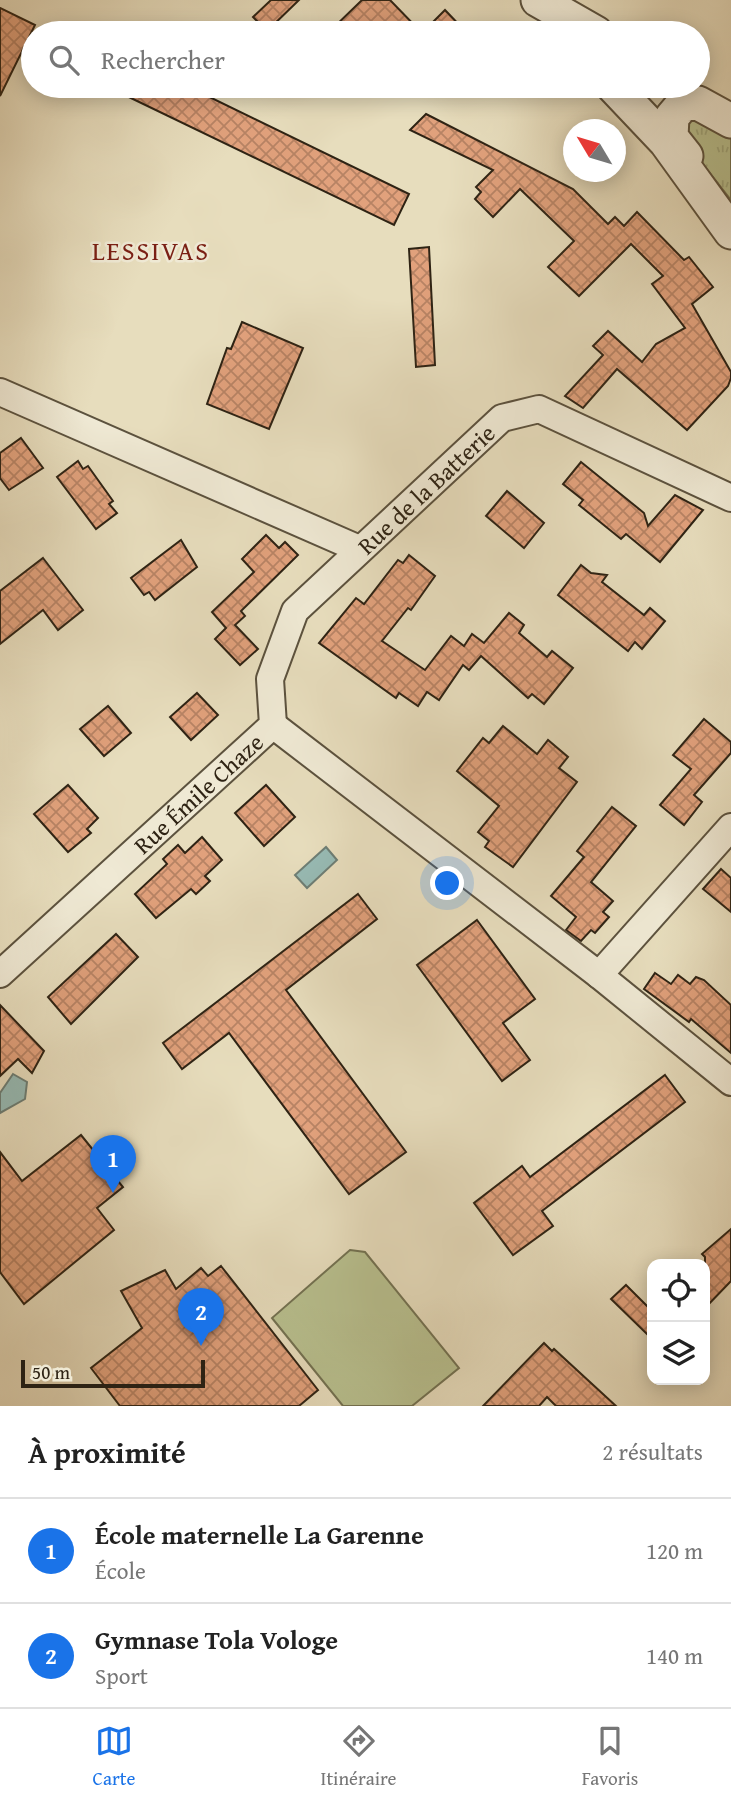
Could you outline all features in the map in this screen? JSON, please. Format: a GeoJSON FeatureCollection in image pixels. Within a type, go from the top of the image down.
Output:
{"type":"FeatureCollection","features":[{"type":"Feature","properties":{"kind":"street"},"geometry":{"type":"LineString","coordinates":[[535,0],[553,21]]}},
{"type":"Feature","properties":{"kind":"street"},"geometry":{"type":"LineString","coordinates":[[535,0],[574,21]]}},
{"type":"Feature","properties":{"kind":"street"},"geometry":{"type":"LineString","coordinates":[[625,98],[666,142],[723,222]]}},
{"type":"Feature","properties":{"kind":"street"},"geometry":{"type":"LineString","coordinates":[[709,98],[731,111]]}},
{"type":"Feature","properties":{"kind":"street"},"geometry":{"type":"LineString","coordinates":[[723,222],[699,172],[671,137],[672,117],[683,104],[698,103],[731,121]]}},
{"type":"Feature","properties":{"kind":"street","name":"Rue de la Batterie"},"geometry":{"type":"LineString","coordinates":[[0,392],[359,549],[502,418],[539,409],[731,498]]}},
{"type":"Feature","properties":{"kind":"street","name":"Rue Émile Chaze"},"geometry":{"type":"LineString","coordinates":[[0,974],[273,725],[270,680],[295,611],[359,549]]}},
{"type":"Feature","properties":{"kind":"street"},"geometry":{"type":"LineString","coordinates":[[273,725],[599,975],[731,1082]]}},
{"type":"Feature","properties":{"kind":"street"},"geometry":{"type":"LineString","coordinates":[[599,975],[731,827]]}},
{"type":"Feature","properties":{"kind":"green space"},"geometry":{"type":"Polygon","coordinates":[[[690,114],[731,129],[731,200],[684,140],[690,114]]]}},
{"type":"Feature","properties":{"kind":"green space"},"geometry":{"type":"Polygon","coordinates":[[[350,1250],[365,1252],[459,1368],[412,1406],[343,1406],[272,1318],[350,1250]]]}},
{"type":"Feature","properties":{"kind":"water"},"geometry":{"type":"Polygon","coordinates":[[[326,847],[337,860],[307,888],[295,875],[326,847]]]}},
{"type":"Feature","properties":{"kind":"water"},"geometry":{"type":"Polygon","coordinates":[[[13,1074],[27,1082],[25,1099],[0,1113],[0,1093],[13,1074]]]}},
{"type":"Feature","properties":{"kind":"building"},"geometry":{"type":"Polygon","coordinates":[[[271,0],[299,0],[277,21],[257,21],[253,17],[271,0]]]}},
{"type":"Feature","properties":{"kind":"building"},"geometry":{"type":"Polygon","coordinates":[[[362,0],[390,0],[410,21],[340,21],[362,0]]]}},
{"type":"Feature","properties":{"kind":"building"},"geometry":{"type":"Polygon","coordinates":[[[0,8],[27,21],[21,21],[21,53],[0,96],[0,8]]]}},
{"type":"Feature","properties":{"kind":"building"},"geometry":{"type":"Polygon","coordinates":[[[445,10],[456,21],[434,21],[445,10]]]}},
{"type":"Feature","properties":{"kind":"building"},"geometry":{"type":"Polygon","coordinates":[[[131,98],[212,98],[409,194],[394,225],[131,98]]]}},
{"type":"Feature","properties":{"kind":"building"},"geometry":{"type":"Polygon","coordinates":[[[426,114],[573,189],[608,224],[615,217],[624,226],[637,212],[684,260],[689,257],[713,287],[692,304],[731,372],[731,378],[728,386],[687,430],[617,369],[583,408],[565,396],[603,355],[593,346],[608,331],[642,362],[656,344],[685,328],[652,284],[663,276],[631,244],[579,296],[548,267],[574,241],[520,189],[493,217],[475,199],[481,192],[476,187],[493,170],[410,130],[426,114]]]}},
{"type":"Feature","properties":{"kind":"building"},"geometry":{"type":"Polygon","coordinates":[[[429,247],[435,365],[416,367],[409,249],[429,247]]]}},
{"type":"Feature","properties":{"kind":"building"},"geometry":{"type":"Polygon","coordinates":[[[242,322],[303,348],[269,429],[207,404],[227,348],[231,349],[242,322]]]}},
{"type":"Feature","properties":{"kind":"building"},"geometry":{"type":"Polygon","coordinates":[[[21,438],[43,468],[9,490],[0,478],[0,453],[21,438]]]}},
{"type":"Feature","properties":{"kind":"building"},"geometry":{"type":"Polygon","coordinates":[[[78,461],[83,469],[88,466],[113,501],[109,504],[117,513],[96,529],[57,477],[78,461]]]}},
{"type":"Feature","properties":{"kind":"building"},"geometry":{"type":"Polygon","coordinates":[[[581,462],[644,513],[648,526],[675,495],[703,510],[660,562],[626,534],[621,539],[579,505],[583,500],[563,484],[581,462]]]}},
{"type":"Feature","properties":{"kind":"building"},"geometry":{"type":"Polygon","coordinates":[[[507,491],[544,523],[524,548],[486,516],[507,491]]]}},
{"type":"Feature","properties":{"kind":"building"},"geometry":{"type":"Polygon","coordinates":[[[266,535],[279,548],[285,542],[298,555],[241,611],[245,616],[235,625],[258,649],[240,665],[215,639],[226,628],[212,612],[254,572],[242,559],[266,535]]]}},
{"type":"Feature","properties":{"kind":"building"},"geometry":{"type":"Polygon","coordinates":[[[181,540],[197,567],[155,600],[149,592],[144,595],[131,578],[181,540]]]}},
{"type":"Feature","properties":{"kind":"building"},"geometry":{"type":"Polygon","coordinates":[[[409,555],[435,576],[411,610],[408,608],[382,641],[425,670],[451,636],[464,646],[472,634],[484,643],[509,613],[524,625],[519,633],[547,657],[552,651],[573,668],[544,704],[532,694],[528,698],[481,656],[469,670],[463,665],[439,700],[427,692],[418,706],[399,693],[396,698],[319,643],[356,598],[364,604],[398,560],[403,563],[409,555]]]}},
{"type":"Feature","properties":{"kind":"building"},"geometry":{"type":"Polygon","coordinates":[[[43,558],[83,610],[58,630],[43,610],[0,644],[0,591],[43,558]]]}},
{"type":"Feature","properties":{"kind":"building"},"geometry":{"type":"Polygon","coordinates":[[[581,565],[591,573],[607,575],[602,582],[644,615],[650,608],[665,621],[642,649],[635,642],[628,651],[558,595],[581,565]]]}},
{"type":"Feature","properties":{"kind":"building"},"geometry":{"type":"Polygon","coordinates":[[[197,693],[218,715],[191,740],[170,717],[197,693]]]}},
{"type":"Feature","properties":{"kind":"building"},"geometry":{"type":"Polygon","coordinates":[[[108,706],[131,733],[104,756],[80,729],[108,706]]]}},
{"type":"Feature","properties":{"kind":"building"},"geometry":{"type":"Polygon","coordinates":[[[704,719],[731,742],[731,753],[694,795],[702,802],[684,825],[660,805],[691,769],[673,755],[704,719]]]}},
{"type":"Feature","properties":{"kind":"building"},"geometry":{"type":"Polygon","coordinates":[[[503,726],[537,754],[548,740],[568,757],[559,768],[577,782],[513,867],[485,847],[489,841],[478,832],[499,806],[457,771],[483,738],[489,743],[503,726]]]}},
{"type":"Feature","properties":{"kind":"building"},"geometry":{"type":"Polygon","coordinates":[[[68,785],[98,818],[87,829],[91,833],[68,852],[34,814],[68,785]]]}},
{"type":"Feature","properties":{"kind":"building"},"geometry":{"type":"Polygon","coordinates":[[[266,785],[295,817],[264,846],[235,813],[266,785]]]}},
{"type":"Feature","properties":{"kind":"building"},"geometry":{"type":"Polygon","coordinates":[[[612,807],[636,826],[591,882],[613,901],[603,912],[609,917],[595,933],[591,930],[581,941],[566,930],[576,917],[551,896],[584,857],[577,851],[612,807]]]}},
{"type":"Feature","properties":{"kind":"building"},"geometry":{"type":"Polygon","coordinates":[[[202,837],[222,860],[205,876],[210,881],[196,894],[191,889],[156,918],[135,894],[167,864],[163,859],[178,845],[185,853],[202,837]]]}},
{"type":"Feature","properties":{"kind":"building"},"geometry":{"type":"Polygon","coordinates":[[[721,869],[731,878],[731,912],[703,889],[721,869]]]}},
{"type":"Feature","properties":{"kind":"building"},"geometry":{"type":"Polygon","coordinates":[[[358,894],[377,919],[286,990],[406,1152],[349,1194],[229,1033],[182,1069],[163,1043],[358,894]]]}},
{"type":"Feature","properties":{"kind":"building"},"geometry":{"type":"Polygon","coordinates":[[[477,920],[535,999],[503,1023],[530,1060],[502,1081],[417,965],[477,920]]]}},
{"type":"Feature","properties":{"kind":"building"},"geometry":{"type":"Polygon","coordinates":[[[116,934],[138,957],[71,1024],[48,997],[116,934]]]}},
{"type":"Feature","properties":{"kind":"building"},"geometry":{"type":"Polygon","coordinates":[[[655,973],[671,984],[678,975],[690,984],[696,977],[704,980],[731,1005],[731,1053],[691,1019],[689,1022],[644,989],[655,973]]]}},
{"type":"Feature","properties":{"kind":"building"},"geometry":{"type":"Polygon","coordinates":[[[0,1005],[44,1051],[32,1073],[18,1059],[0,1076],[0,1005]]]}},
{"type":"Feature","properties":{"kind":"building"},"geometry":{"type":"Polygon","coordinates":[[[665,1075],[685,1102],[542,1211],[553,1226],[513,1255],[474,1203],[522,1166],[530,1177],[665,1075]]]}},
{"type":"Feature","properties":{"kind":"building"},"geometry":{"type":"Polygon","coordinates":[[[81,1135],[123,1187],[97,1208],[114,1230],[24,1304],[0,1272],[0,1152],[22,1181],[81,1135]]]}},
{"type":"Feature","properties":{"kind":"building"},"geometry":{"type":"Polygon","coordinates":[[[731,1229],[731,1281],[710,1303],[710,1259],[705,1259],[702,1254],[731,1229]]]}},
{"type":"Feature","properties":{"kind":"building"},"geometry":{"type":"Polygon","coordinates":[[[221,1266],[318,1390],[299,1406],[120,1406],[91,1368],[142,1328],[121,1291],[165,1270],[176,1289],[201,1268],[208,1276],[221,1266]]]}},
{"type":"Feature","properties":{"kind":"building"},"geometry":{"type":"Polygon","coordinates":[[[626,1285],[647,1306],[647,1334],[611,1299],[626,1285]]]}},
{"type":"Feature","properties":{"kind":"building"},"geometry":{"type":"Polygon","coordinates":[[[544,1343],[616,1406],[556,1406],[547,1397],[539,1406],[483,1406],[544,1343]]]}},
{"type":"Feature","properties":{"kind":"place","name":"École maternelle La Garenne"},"geometry":{"type":"Point","coordinates":[113,1193]}},
{"type":"Feature","properties":{"kind":"place","name":"Gymnase Tola Vologe"},"geometry":{"type":"Point","coordinates":[201,1346]}},
{"type":"Feature","properties":{"kind":"district","name":"LESSIVAS"},"geometry":{"type":"Point","coordinates":[151,250]}}]}
